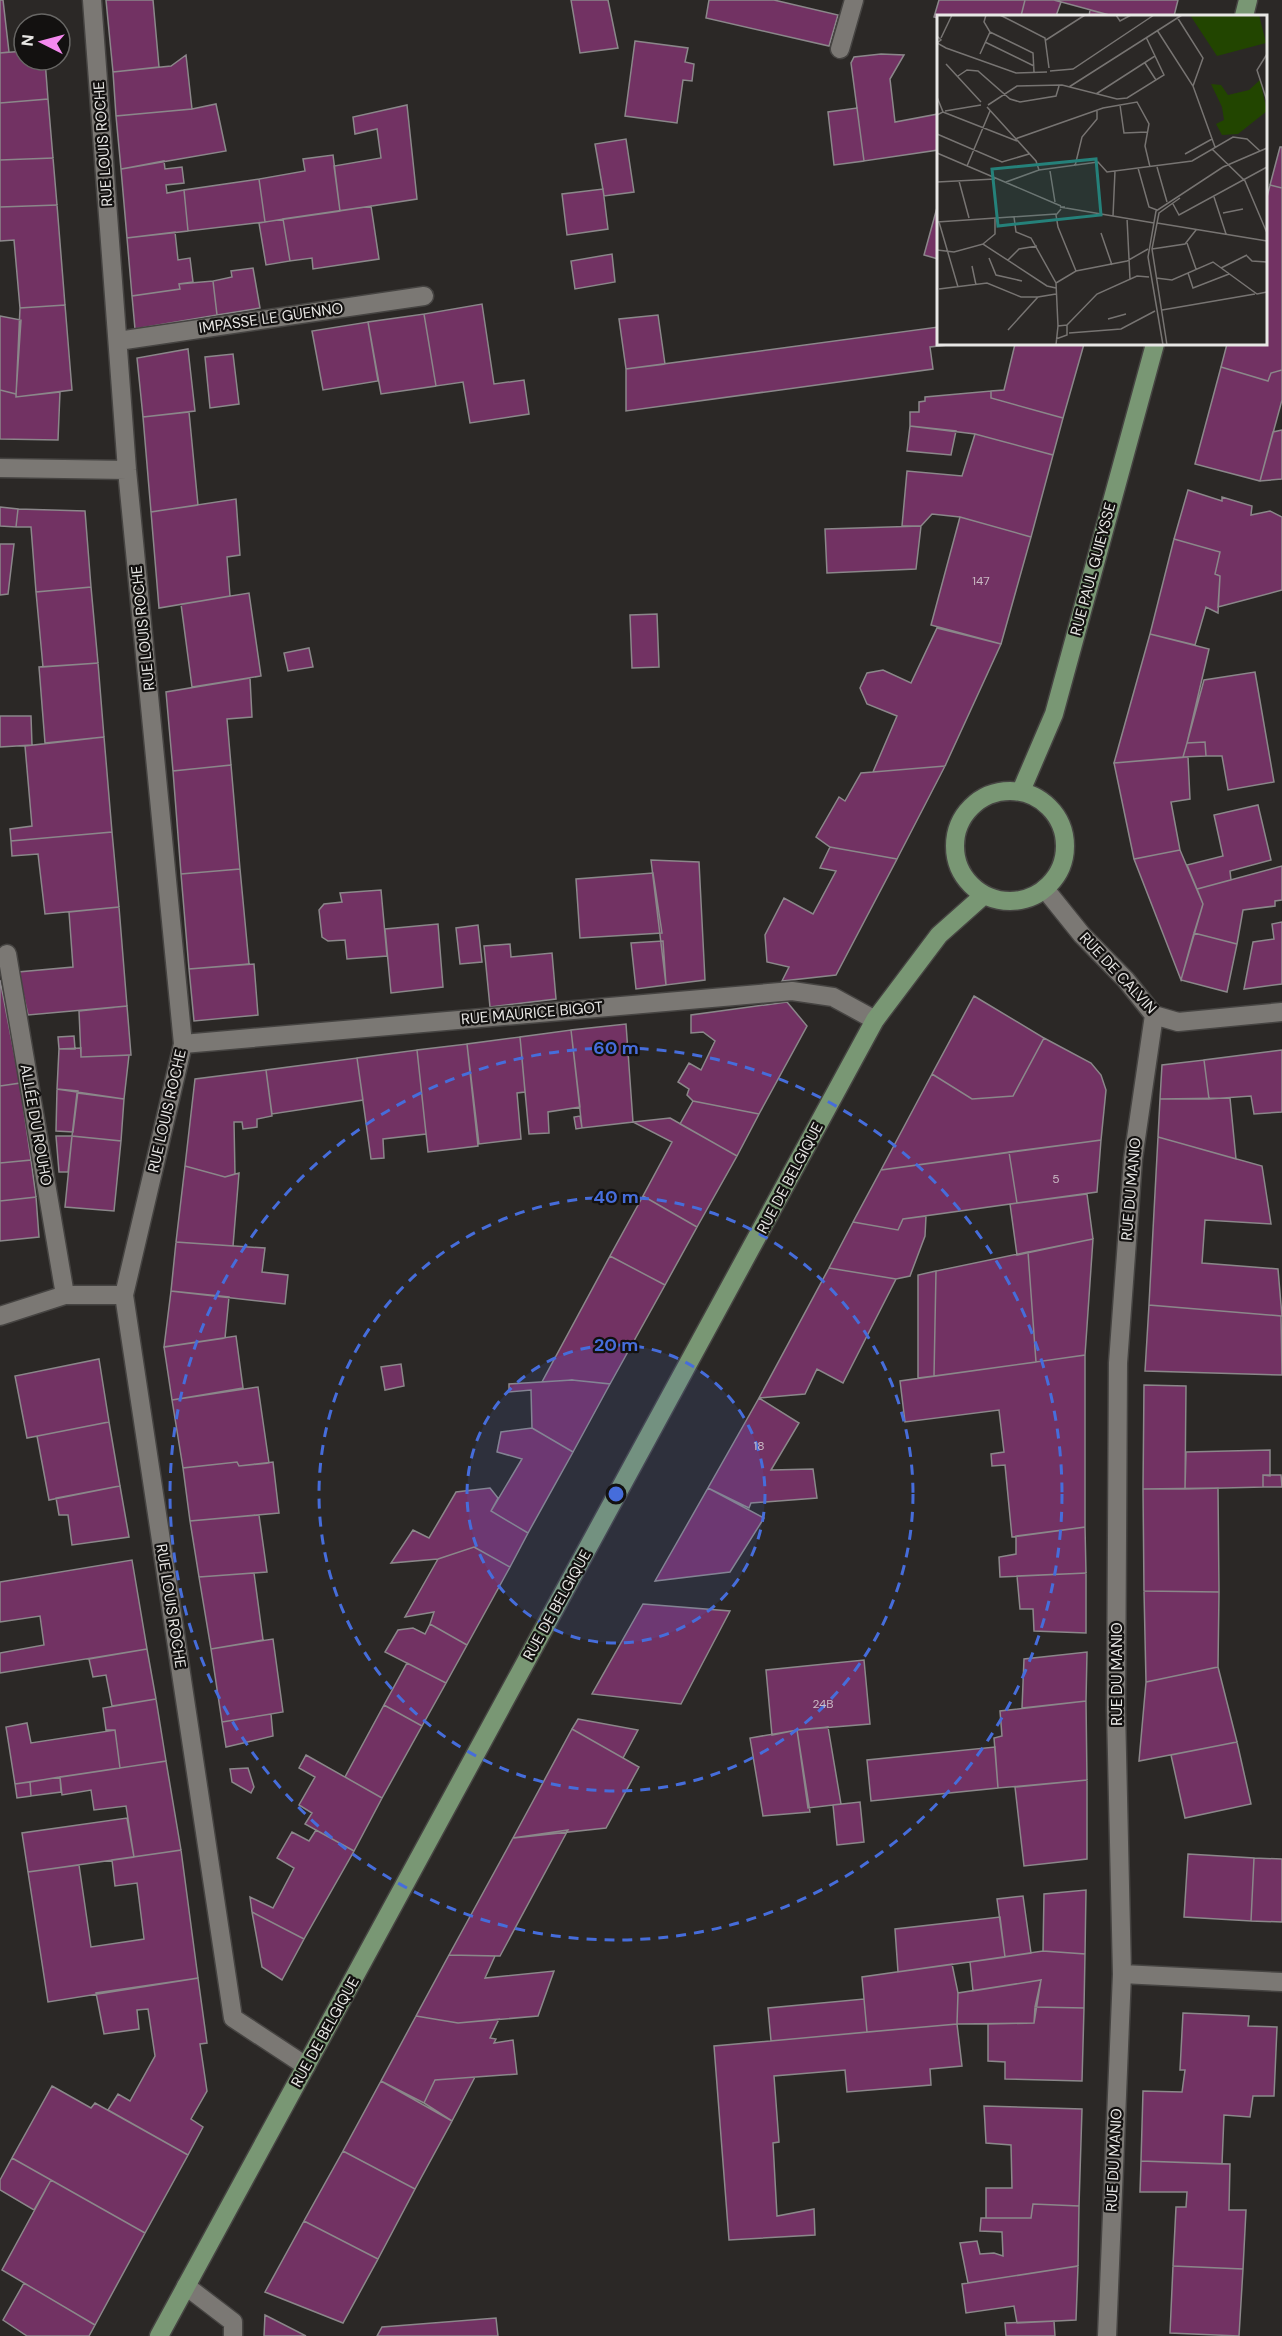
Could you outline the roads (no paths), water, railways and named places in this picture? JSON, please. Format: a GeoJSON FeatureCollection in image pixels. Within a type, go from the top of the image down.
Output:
{"type":"FeatureCollection","features":[{"type":"Feature","properties":{"kind":"main road"},"geometry":{"type":"LineString","coordinates":[[1244,15],[1248,0]]}},
{"type":"Feature","properties":{"kind":"main road","name":"RUE PAUL GUIEYSSE"},"geometry":{"type":"LineString","coordinates":[[1021,791],[1054,714],[1155,345]]}},
{"type":"Feature","properties":{"kind":"main road"},"geometry":{"type":"LineString","coordinates":[[1021,791],[1044,801],[1060,820],[1066,845],[1060,870],[1045,889],[1026,899],[1004,901],[984,895],[965,877],[955,853],[958,827],[973,805],[995,792],[1021,791]]}},
{"type":"Feature","properties":{"kind":"main road","name":"RUE DE BELGIQUE"},"geometry":{"type":"LineString","coordinates":[[159,2336],[875,1020],[939,935],[984,895]]}},
{"type":"Feature","properties":{"kind":"street","name":"RUE LOUIS ROCHE"},"geometry":{"type":"LineString","coordinates":[[92,0],[127,470],[183,1044],[124,1295],[233,2018],[306,2066]]}},
{"type":"Feature","properties":{"kind":"street"},"geometry":{"type":"LineString","coordinates":[[840,49],[854,0]]}},
{"type":"Feature","properties":{"kind":"street","name":"IMPASSE LE GUENNO"},"geometry":{"type":"LineString","coordinates":[[117,341],[424,296]]}},
{"type":"Feature","properties":{"kind":"street"},"geometry":{"type":"LineString","coordinates":[[0,468],[127,470]]}},
{"type":"Feature","properties":{"kind":"street","name":"RUE DE CALVIN"},"geometry":{"type":"LineString","coordinates":[[1045,889],[1082,935],[1126,980],[1154,1015],[1178,1022],[1282,1012]]}},
{"type":"Feature","properties":{"kind":"street","name":"ALLÉE DU ROUHO"},"geometry":{"type":"LineString","coordinates":[[7,954],[64,1295]]}},
{"type":"Feature","properties":{"kind":"street","name":"RUE MAURICE BIGOT"},"geometry":{"type":"LineString","coordinates":[[183,1044],[792,991],[833,997],[875,1020]]}},
{"type":"Feature","properties":{"kind":"street","name":"RUE DU MANIO"},"geometry":{"type":"LineString","coordinates":[[1107,2336],[1122,1974],[1116,1710],[1118,1363],[1132,1159],[1154,1015]]}},
{"type":"Feature","properties":{"kind":"street"},"geometry":{"type":"LineString","coordinates":[[0,1316],[64,1295],[124,1295]]}},
{"type":"Feature","properties":{"kind":"street"},"geometry":{"type":"LineString","coordinates":[[1122,1974],[1282,1982]]}},
{"type":"Feature","properties":{"kind":"street"},"geometry":{"type":"LineString","coordinates":[[186,2286],[233,2322],[233,2336]]}}]}
